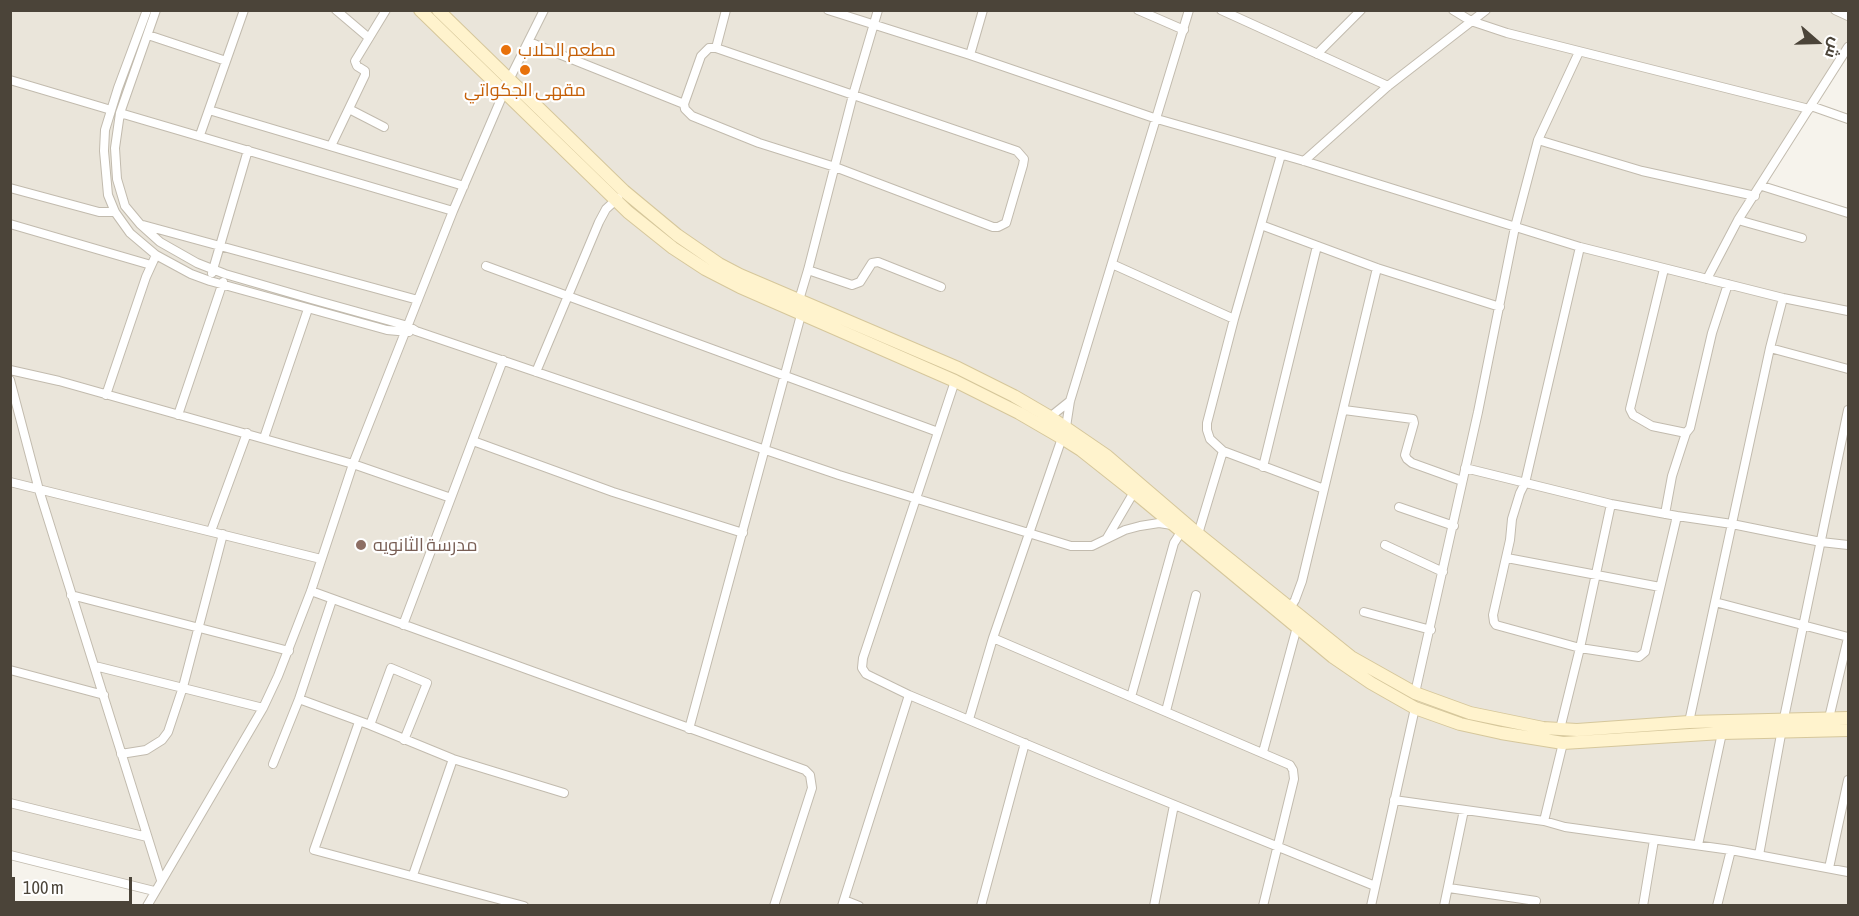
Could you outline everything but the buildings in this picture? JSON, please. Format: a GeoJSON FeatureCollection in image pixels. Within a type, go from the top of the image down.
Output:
{"type":"FeatureCollection","features":[{"type":"Feature","properties":{"kind":"main road"},"geometry":{"type":"LineString","coordinates":[[420,10],[510,78],[673,248],[705,269],[801,315],[955,381],[992,392],[1050,417],[1081,450],[1351,671],[1415,708],[1460,724],[1563,743],[1722,733],[1848,730]]}},
{"type":"Feature","properties":{"kind":"main road"},"geometry":{"type":"LineString","coordinates":[[438,10],[450,31],[504,92],[620,195],[719,264],[764,286],[896,341],[1107,456],[1198,534],[1351,657],[1415,693],[1470,713],[1543,728],[1560,729],[1784,718],[1848,718]]}},
{"type":"Feature","properties":{"kind":"street"},"geometry":{"type":"LineString","coordinates":[[147,10],[105,130],[104,151],[108,195],[115,212],[130,233],[156,255],[191,274],[210,281],[387,330],[410,330]]}},
{"type":"Feature","properties":{"kind":"street"},"geometry":{"type":"LineString","coordinates":[[156,10],[120,113],[115,148],[117,179],[125,206],[160,242],[198,263],[225,274],[503,360],[649,412],[915,500],[1029,534],[1078,547],[1092,546],[1125,530],[1148,524],[1168,523],[1178,529],[1131,697]]}},
{"type":"Feature","properties":{"kind":"street"},"geometry":{"type":"LineString","coordinates":[[200,135],[244,10]]}},
{"type":"Feature","properties":{"kind":"street"},"geometry":{"type":"LineString","coordinates":[[336,10],[369,38]]}},
{"type":"Feature","properties":{"kind":"street"},"geometry":{"type":"LineString","coordinates":[[331,146],[366,72],[355,61],[386,10]]}},
{"type":"Feature","properties":{"kind":"street"},"geometry":{"type":"LineString","coordinates":[[510,78],[544,10]]}},
{"type":"Feature","properties":{"kind":"street"},"geometry":{"type":"LineString","coordinates":[[716,48],[726,10]]}},
{"type":"Feature","properties":{"kind":"street"},"geometry":{"type":"LineString","coordinates":[[828,10],[970,55],[1157,119],[1304,161],[1581,247],[1783,298],[1848,311]]}},
{"type":"Feature","properties":{"kind":"street"},"geometry":{"type":"LineString","coordinates":[[799,300],[878,10]]}},
{"type":"Feature","properties":{"kind":"street"},"geometry":{"type":"LineString","coordinates":[[970,55],[983,10]]}},
{"type":"Feature","properties":{"kind":"street"},"geometry":{"type":"LineString","coordinates":[[1138,10],[1184,30]]}},
{"type":"Feature","properties":{"kind":"street"},"geometry":{"type":"LineString","coordinates":[[969,719],[993,638],[1064,433],[1070,401],[1189,10]]}},
{"type":"Feature","properties":{"kind":"street"},"geometry":{"type":"LineString","coordinates":[[1221,10],[1389,86]]}},
{"type":"Feature","properties":{"kind":"street"},"geometry":{"type":"LineString","coordinates":[[1317,54],[1361,10]]}},
{"type":"Feature","properties":{"kind":"street"},"geometry":{"type":"LineString","coordinates":[[1453,10],[1471,21],[1507,33],[1810,107],[1848,119]]}},
{"type":"Feature","properties":{"kind":"street"},"geometry":{"type":"LineString","coordinates":[[1304,161],[1389,86],[1486,10]]}},
{"type":"Feature","properties":{"kind":"street"},"geometry":{"type":"LineString","coordinates":[[1835,10],[1848,16]]}},
{"type":"Feature","properties":{"kind":"street"},"geometry":{"type":"LineString","coordinates":[[148,35],[226,61]]}},
{"type":"Feature","properties":{"kind":"street"},"geometry":{"type":"LineString","coordinates":[[530,42],[684,104],[688,112],[697,118],[759,143],[835,167],[993,227],[1006,223],[1023,165],[1024,159],[1017,151],[716,48],[708,48],[701,56],[684,104]]}},
{"type":"Feature","properties":{"kind":"street"},"geometry":{"type":"LineString","coordinates":[[1707,279],[1738,220],[1762,186],[1848,47]]}},
{"type":"Feature","properties":{"kind":"street"},"geometry":{"type":"LineString","coordinates":[[1415,693],[1454,526],[1515,227],[1538,140],[1579,52]]}},
{"type":"Feature","properties":{"kind":"street"},"geometry":{"type":"LineString","coordinates":[[10,80],[111,110]]}},
{"type":"Feature","properties":{"kind":"street"},"geometry":{"type":"LineString","coordinates":[[148,904],[263,708],[289,651],[353,464],[410,330],[418,300],[453,211],[504,92]]}},
{"type":"Feature","properties":{"kind":"street"},"geometry":{"type":"LineString","coordinates":[[349,109],[384,127]]}},
{"type":"Feature","properties":{"kind":"street"},"geometry":{"type":"LineString","coordinates":[[209,110],[464,186]]}},
{"type":"Feature","properties":{"kind":"street"},"geometry":{"type":"LineString","coordinates":[[120,113],[453,211]]}},
{"type":"Feature","properties":{"kind":"street"},"geometry":{"type":"LineString","coordinates":[[1538,140],[1642,171],[1755,196]]}},
{"type":"Feature","properties":{"kind":"street"},"geometry":{"type":"LineString","coordinates":[[210,281],[248,150]]}},
{"type":"Feature","properties":{"kind":"street"},"geometry":{"type":"LineString","coordinates":[[1281,155],[1234,319],[1207,430],[1210,439],[1223,451],[1324,489]]}},
{"type":"Feature","properties":{"kind":"street"},"geometry":{"type":"LineString","coordinates":[[1762,186],[1848,213]]}},
{"type":"Feature","properties":{"kind":"street"},"geometry":{"type":"LineString","coordinates":[[10,188],[99,212],[115,212]]}},
{"type":"Feature","properties":{"kind":"street"},"geometry":{"type":"LineString","coordinates":[[536,372],[599,222],[606,209],[620,195]]}},
{"type":"Feature","properties":{"kind":"street"},"geometry":{"type":"LineString","coordinates":[[1738,220],[1802,238]]}},
{"type":"Feature","properties":{"kind":"street"},"geometry":{"type":"LineString","coordinates":[[10,224],[151,265]]}},
{"type":"Feature","properties":{"kind":"street"},"geometry":{"type":"LineString","coordinates":[[140,224],[418,300]]}},
{"type":"Feature","properties":{"kind":"street"},"geometry":{"type":"LineString","coordinates":[[1261,225],[1377,268],[1500,307]]}},
{"type":"Feature","properties":{"kind":"street"},"geometry":{"type":"LineString","coordinates":[[1263,467],[1317,246]]}},
{"type":"Feature","properties":{"kind":"street"},"geometry":{"type":"LineString","coordinates":[[1581,247],[1525,483],[1512,519],[1493,615],[1496,626],[1580,648],[1640,657],[1645,652],[1677,516]]}},
{"type":"Feature","properties":{"kind":"street"},"geometry":{"type":"LineString","coordinates":[[106,395],[156,255]]}},
{"type":"Feature","properties":{"kind":"street"},"geometry":{"type":"LineString","coordinates":[[808,270],[852,285],[860,282],[872,263],[878,262],[941,286]]}},
{"type":"Feature","properties":{"kind":"street"},"geometry":{"type":"LineString","coordinates":[[1112,264],[1234,319]]}},
{"type":"Feature","properties":{"kind":"street"},"geometry":{"type":"LineString","coordinates":[[486,266],[938,432]]}},
{"type":"Feature","properties":{"kind":"street"},"geometry":{"type":"LineString","coordinates":[[1290,608],[1302,581],[1377,268]]}},
{"type":"Feature","properties":{"kind":"street"},"geometry":{"type":"LineString","coordinates":[[1664,269],[1630,410],[1652,426],[1686,433]]}},
{"type":"Feature","properties":{"kind":"street"},"geometry":{"type":"LineString","coordinates":[[178,415],[225,274]]}},
{"type":"Feature","properties":{"kind":"street"},"geometry":{"type":"LineString","coordinates":[[1665,514],[1672,476],[1693,419],[1712,333],[1728,284]]}},
{"type":"Feature","properties":{"kind":"street"},"geometry":{"type":"LineString","coordinates":[[1689,722],[1770,348],[1783,298]]}},
{"type":"Feature","properties":{"kind":"street"},"geometry":{"type":"LineString","coordinates":[[264,438],[308,309]]}},
{"type":"Feature","properties":{"kind":"street"},"geometry":{"type":"LineString","coordinates":[[689,729],[801,315]]}},
{"type":"Feature","properties":{"kind":"street"},"geometry":{"type":"LineString","coordinates":[[1770,348],[1848,369]]}},
{"type":"Feature","properties":{"kind":"street"},"geometry":{"type":"LineString","coordinates":[[403,625],[503,360]]}},
{"type":"Feature","properties":{"kind":"street"},"geometry":{"type":"LineString","coordinates":[[10,370],[59,381],[264,438],[353,464],[451,498]]}},
{"type":"Feature","properties":{"kind":"street"},"geometry":{"type":"LineString","coordinates":[[10,380],[39,490],[161,880]]}},
{"type":"Feature","properties":{"kind":"street"},"geometry":{"type":"LineString","coordinates":[[955,381],[862,664],[864,671],[869,676],[909,694],[1025,743],[1376,886]]}},
{"type":"Feature","properties":{"kind":"street"},"geometry":{"type":"LineString","coordinates":[[1050,417],[1070,401]]}},
{"type":"Feature","properties":{"kind":"street"},"geometry":{"type":"LineString","coordinates":[[1344,410],[1413,419],[1414,423],[1405,455],[1407,459],[1412,464],[1462,481]]}},
{"type":"Feature","properties":{"kind":"street"},"geometry":{"type":"LineString","coordinates":[[1759,855],[1781,731],[1848,410]]}},
{"type":"Feature","properties":{"kind":"street"},"geometry":{"type":"LineString","coordinates":[[211,531],[246,433]]}},
{"type":"Feature","properties":{"kind":"street"},"geometry":{"type":"LineString","coordinates":[[473,441],[613,492],[743,533]]}},
{"type":"Feature","properties":{"kind":"street"},"geometry":{"type":"LineString","coordinates":[[1198,534],[1223,451]]}},
{"type":"Feature","properties":{"kind":"street"},"geometry":{"type":"LineString","coordinates":[[1465,468],[1611,504],[1848,545]]}},
{"type":"Feature","properties":{"kind":"street"},"geometry":{"type":"LineString","coordinates":[[10,482],[321,560]]}},
{"type":"Feature","properties":{"kind":"street"},"geometry":{"type":"LineString","coordinates":[[1107,538],[1134,492]]}},
{"type":"Feature","properties":{"kind":"street"},"geometry":{"type":"LineString","coordinates":[[1560,729],[1611,504]]}},
{"type":"Feature","properties":{"kind":"street"},"geometry":{"type":"LineString","coordinates":[[1399,507],[1454,526]]}},
{"type":"Feature","properties":{"kind":"street"},"geometry":{"type":"LineString","coordinates":[[121,754],[146,750],[162,740],[171,725],[224,534]]}},
{"type":"Feature","properties":{"kind":"street"},"geometry":{"type":"LineString","coordinates":[[1385,545],[1443,572]]}},
{"type":"Feature","properties":{"kind":"street"},"geometry":{"type":"LineString","coordinates":[[1506,558],[1660,587]]}},
{"type":"Feature","properties":{"kind":"street"},"geometry":{"type":"LineString","coordinates":[[311,591],[797,766],[810,775],[812,788],[774,906]]}},
{"type":"Feature","properties":{"kind":"street"},"geometry":{"type":"LineString","coordinates":[[71,595],[289,651]]}},
{"type":"Feature","properties":{"kind":"street"},"geometry":{"type":"LineString","coordinates":[[1166,711],[1196,595]]}},
{"type":"Feature","properties":{"kind":"street"},"geometry":{"type":"LineString","coordinates":[[273,764],[299,699],[332,600]]}},
{"type":"Feature","properties":{"kind":"street"},"geometry":{"type":"LineString","coordinates":[[1715,602],[1848,637],[1829,718]]}},
{"type":"Feature","properties":{"kind":"street"},"geometry":{"type":"LineString","coordinates":[[1364,612],[1431,630]]}},
{"type":"Feature","properties":{"kind":"street"},"geometry":{"type":"LineString","coordinates":[[1263,752],[1297,627]]}},
{"type":"Feature","properties":{"kind":"street"},"geometry":{"type":"LineString","coordinates":[[993,638],[1263,752],[1292,767],[1294,774],[1263,906]]}},
{"type":"Feature","properties":{"kind":"street"},"geometry":{"type":"LineString","coordinates":[[95,666],[263,708]]}},
{"type":"Feature","properties":{"kind":"street"},"geometry":{"type":"LineString","coordinates":[[370,725],[391,668],[426,683],[404,740]]}},
{"type":"Feature","properties":{"kind":"street"},"geometry":{"type":"LineString","coordinates":[[10,670],[104,695]]}},
{"type":"Feature","properties":{"kind":"street"},"geometry":{"type":"LineString","coordinates":[[859,906],[843,903],[909,694]]}},
{"type":"Feature","properties":{"kind":"street"},"geometry":{"type":"LineString","coordinates":[[299,699],[453,759],[564,793]]}},
{"type":"Feature","properties":{"kind":"street"},"geometry":{"type":"LineString","coordinates":[[1371,906],[1415,708]]}},
{"type":"Feature","properties":{"kind":"street"},"geometry":{"type":"LineString","coordinates":[[359,722],[314,850],[524,906]]}},
{"type":"Feature","properties":{"kind":"street"},"geometry":{"type":"LineString","coordinates":[[1698,845],[1722,733]]}},
{"type":"Feature","properties":{"kind":"street"},"geometry":{"type":"LineString","coordinates":[[981,906],[1025,743]]}},
{"type":"Feature","properties":{"kind":"street"},"geometry":{"type":"LineString","coordinates":[[1544,821],[1563,743]]}},
{"type":"Feature","properties":{"kind":"street"},"geometry":{"type":"LineString","coordinates":[[413,875],[453,759]]}},
{"type":"Feature","properties":{"kind":"street"},"geometry":{"type":"LineString","coordinates":[[1829,868],[1848,780]]}},
{"type":"Feature","properties":{"kind":"street"},"geometry":{"type":"LineString","coordinates":[[1394,800],[1731,850],[1848,872]]}},
{"type":"Feature","properties":{"kind":"street"},"geometry":{"type":"LineString","coordinates":[[10,803],[147,837]]}},
{"type":"Feature","properties":{"kind":"street"},"geometry":{"type":"LineString","coordinates":[[1154,906],[1174,805]]}},
{"type":"Feature","properties":{"kind":"street"},"geometry":{"type":"LineString","coordinates":[[1444,906],[1464,810]]}},
{"type":"Feature","properties":{"kind":"street"},"geometry":{"type":"LineString","coordinates":[[1643,906],[1654,840]]}},
{"type":"Feature","properties":{"kind":"street"},"geometry":{"type":"LineString","coordinates":[[1717,906],[1731,850]]}},
{"type":"Feature","properties":{"kind":"street"},"geometry":{"type":"LineString","coordinates":[[10,855],[154,891]]}},
{"type":"Feature","properties":{"kind":"street"},"geometry":{"type":"LineString","coordinates":[[1449,888],[1536,901]]}},
{"type":"Feature","properties":{"kind":"shaded area"},"geometry":{"type":"Polygon","coordinates":[[[10,11],[1848,11],[1848,48],[1761,187],[1848,216],[1848,905],[145,906],[152,895],[11,856],[10,11]]]}},
{"type":"Feature","properties":{"kind":"place","name":"مطعم الحلاب"},"geometry":{"type":"Point","coordinates":[506,50]}},
{"type":"Feature","properties":{"kind":"place","name":"مقهى الجكواتي"},"geometry":{"type":"Point","coordinates":[525,70]}},
{"type":"Feature","properties":{"kind":"place","name":"مدرسة الثانويه"},"geometry":{"type":"Point","coordinates":[361,545]}}]}
